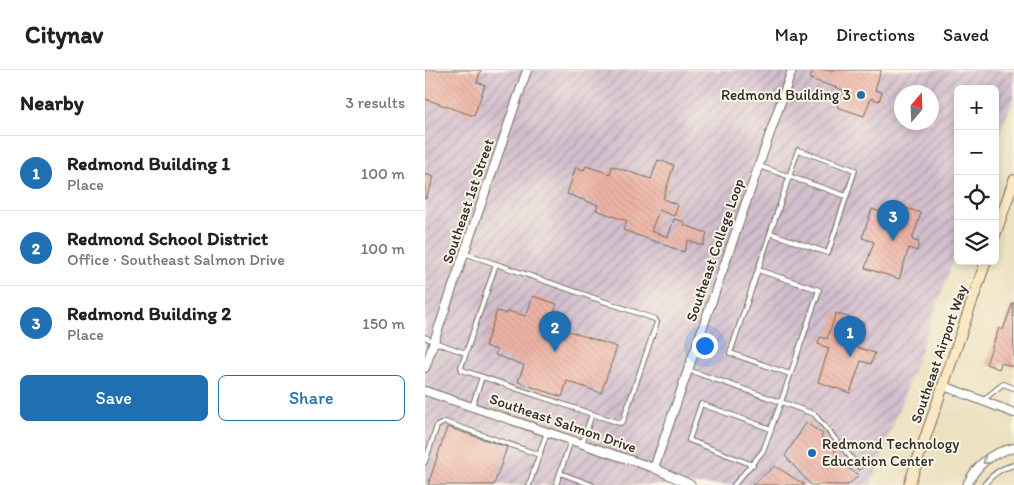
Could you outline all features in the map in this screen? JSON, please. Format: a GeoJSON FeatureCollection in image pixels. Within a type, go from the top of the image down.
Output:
{"type":"FeatureCollection","features":[{"type":"Feature","properties":{"kind":"main road"},"geometry":{"type":"LineString","coordinates":[[999,223],[1014,180]]}},
{"type":"Feature","properties":{"kind":"main road","name":"Southeast Airport Way"},"geometry":{"type":"LineString","coordinates":[[909,485],[986,265]]}},
{"type":"Feature","properties":{"kind":"street","name":"Southeast 1st Street"},"geometry":{"type":"LineString","coordinates":[[425,368],[527,70]]}},
{"type":"Feature","properties":{"kind":"street","name":"Southeast College Loop"},"geometry":{"type":"LineString","coordinates":[[654,468],[792,70]]}},
{"type":"Feature","properties":{"kind":"street"},"geometry":{"type":"LineString","coordinates":[[944,386],[1014,414]]}},
{"type":"Feature","properties":{"kind":"street","name":"Southeast Salmon Drive"},"geometry":{"type":"LineString","coordinates":[[425,391],[654,468],[691,485]]}},
{"type":"Feature","properties":{"kind":"street"},"geometry":{"type":"LineString","coordinates":[[967,485],[973,473],[985,461],[1000,452],[1014,448]]}},
{"type":"Feature","properties":{"kind":"lane"},"geometry":{"type":"LineString","coordinates":[[770,232],[827,252],[855,170],[798,150],[770,232],[758,270],[729,353],[790,374]]}},
{"type":"Feature","properties":{"kind":"lane"},"geometry":{"type":"LineString","coordinates":[[759,166],[847,196]]}},
{"type":"Feature","properties":{"kind":"lane"},"geometry":{"type":"LineString","coordinates":[[464,253],[496,264],[655,319],[657,322],[623,421],[619,423],[462,370],[461,367],[496,264]]}},
{"type":"Feature","properties":{"kind":"lane"},"geometry":{"type":"LineString","coordinates":[[734,485],[763,451],[819,290],[758,270]]}},
{"type":"Feature","properties":{"kind":"lane"},"geometry":{"type":"LineString","coordinates":[[425,337],[466,353]]}},
{"type":"Feature","properties":{"kind":"lane"},"geometry":{"type":"LineString","coordinates":[[688,370],[814,414],[859,467]]}},
{"type":"Feature","properties":{"kind":"lane"},"geometry":{"type":"LineString","coordinates":[[472,407],[482,376]]}},
{"type":"Feature","properties":{"kind":"lane"},"geometry":{"type":"LineString","coordinates":[[985,402],[1003,384],[1014,388]]}},
{"type":"Feature","properties":{"kind":"lane"},"geometry":{"type":"LineString","coordinates":[[753,464],[689,440],[701,404],[771,429]]}},
{"type":"Feature","properties":{"kind":"lane"},"geometry":{"type":"LineString","coordinates":[[582,444],[593,414]]}},
{"type":"Feature","properties":{"kind":"lane"},"geometry":{"type":"LineString","coordinates":[[425,462],[437,426],[445,422],[540,454]]}},
{"type":"Feature","properties":{"kind":"lane"},"geometry":{"type":"LineString","coordinates":[[529,485],[547,432]]}},
{"type":"Feature","properties":{"kind":"lane"},"geometry":{"type":"LineString","coordinates":[[556,485],[571,440]]}},
{"type":"Feature","properties":{"kind":"lane"},"geometry":{"type":"LineString","coordinates":[[985,485],[996,472],[1014,465]]}},
{"type":"Feature","properties":{"kind":"lane"},"geometry":{"type":"LineString","coordinates":[[560,473],[592,485]]}},
{"type":"Feature","properties":{"kind":"shaded area"},"geometry":{"type":"Polygon","coordinates":[[[425,70],[1014,70],[1014,96],[999,135],[999,85],[954,85],[954,259],[871,485],[425,485],[425,70]]]}},
{"type":"Feature","properties":{"kind":"building"},"geometry":{"type":"Polygon","coordinates":[[[425,70],[481,70],[477,82],[485,85],[474,116],[425,99],[425,70]]]}},
{"type":"Feature","properties":{"kind":"building","name":"Redmond Building 3"},"geometry":{"type":"Polygon","coordinates":[[[813,70],[881,70],[875,90],[882,92],[879,101],[871,98],[864,116],[837,107],[843,90],[810,79],[813,70]]]}},
{"type":"Feature","properties":{"kind":"building"},"geometry":{"type":"Polygon","coordinates":[[[658,160],[674,165],[663,199],[678,205],[674,216],[659,210],[651,231],[668,237],[674,219],[685,222],[684,225],[707,233],[703,246],[688,240],[684,252],[623,230],[627,221],[596,210],[598,205],[567,194],[576,167],[584,170],[586,166],[610,174],[612,166],[651,179],[658,160]]]}},
{"type":"Feature","properties":{"kind":"building"},"geometry":{"type":"Polygon","coordinates":[[[425,174],[434,177],[426,199],[425,199],[425,174]]]}},
{"type":"Feature","properties":{"kind":"building"},"geometry":{"type":"Polygon","coordinates":[[[894,204],[921,213],[912,240],[919,242],[917,251],[909,248],[899,279],[865,268],[874,242],[862,238],[872,209],[890,215],[894,204]]]}},
{"type":"Feature","properties":{"kind":"building"},"geometry":{"type":"Polygon","coordinates":[[[533,296],[557,304],[550,325],[617,347],[601,393],[567,381],[562,397],[518,382],[524,365],[495,355],[497,350],[485,346],[497,311],[507,314],[508,311],[526,316],[533,296]]]}},
{"type":"Feature","properties":{"kind":"building"},"geometry":{"type":"Polygon","coordinates":[[[1013,302],[1014,367],[1001,363],[999,369],[986,364],[999,328],[1003,330],[1013,302]]]}},
{"type":"Feature","properties":{"kind":"building"},"geometry":{"type":"Polygon","coordinates":[[[836,313],[864,323],[856,347],[875,353],[871,364],[861,361],[850,393],[818,382],[829,348],[818,344],[820,337],[827,339],[836,313]]]}},
{"type":"Feature","properties":{"kind":"building","name":"Redmond Technology Education Center"},"geometry":{"type":"Polygon","coordinates":[[[806,423],[823,434],[821,437],[836,447],[834,451],[839,455],[835,460],[859,475],[848,485],[811,485],[785,456],[806,423]]]}},
{"type":"Feature","properties":{"kind":"building"},"geometry":{"type":"Polygon","coordinates":[[[447,427],[507,447],[494,485],[428,485],[447,427]]]}},
{"type":"Feature","properties":{"kind":"building"},"geometry":{"type":"Polygon","coordinates":[[[775,466],[805,485],[752,485],[775,466]]]}},
{"type":"Feature","properties":{"kind":"place","name":"Redmond Building 3"},"geometry":{"type":"Point","coordinates":[861,95]}},
{"type":"Feature","properties":{"kind":"place","name":"Redmond Building 2"},"geometry":{"type":"Point","coordinates":[893,241]}},
{"type":"Feature","properties":{"kind":"place","name":"Redmond School District"},"geometry":{"type":"Point","coordinates":[555,352]}},
{"type":"Feature","properties":{"kind":"place","name":"Redmond Building 1"},"geometry":{"type":"Point","coordinates":[850,357]}},
{"type":"Feature","properties":{"kind":"place","name":"Redmond Technology Education Center"},"geometry":{"type":"Point","coordinates":[812,453]}}]}
